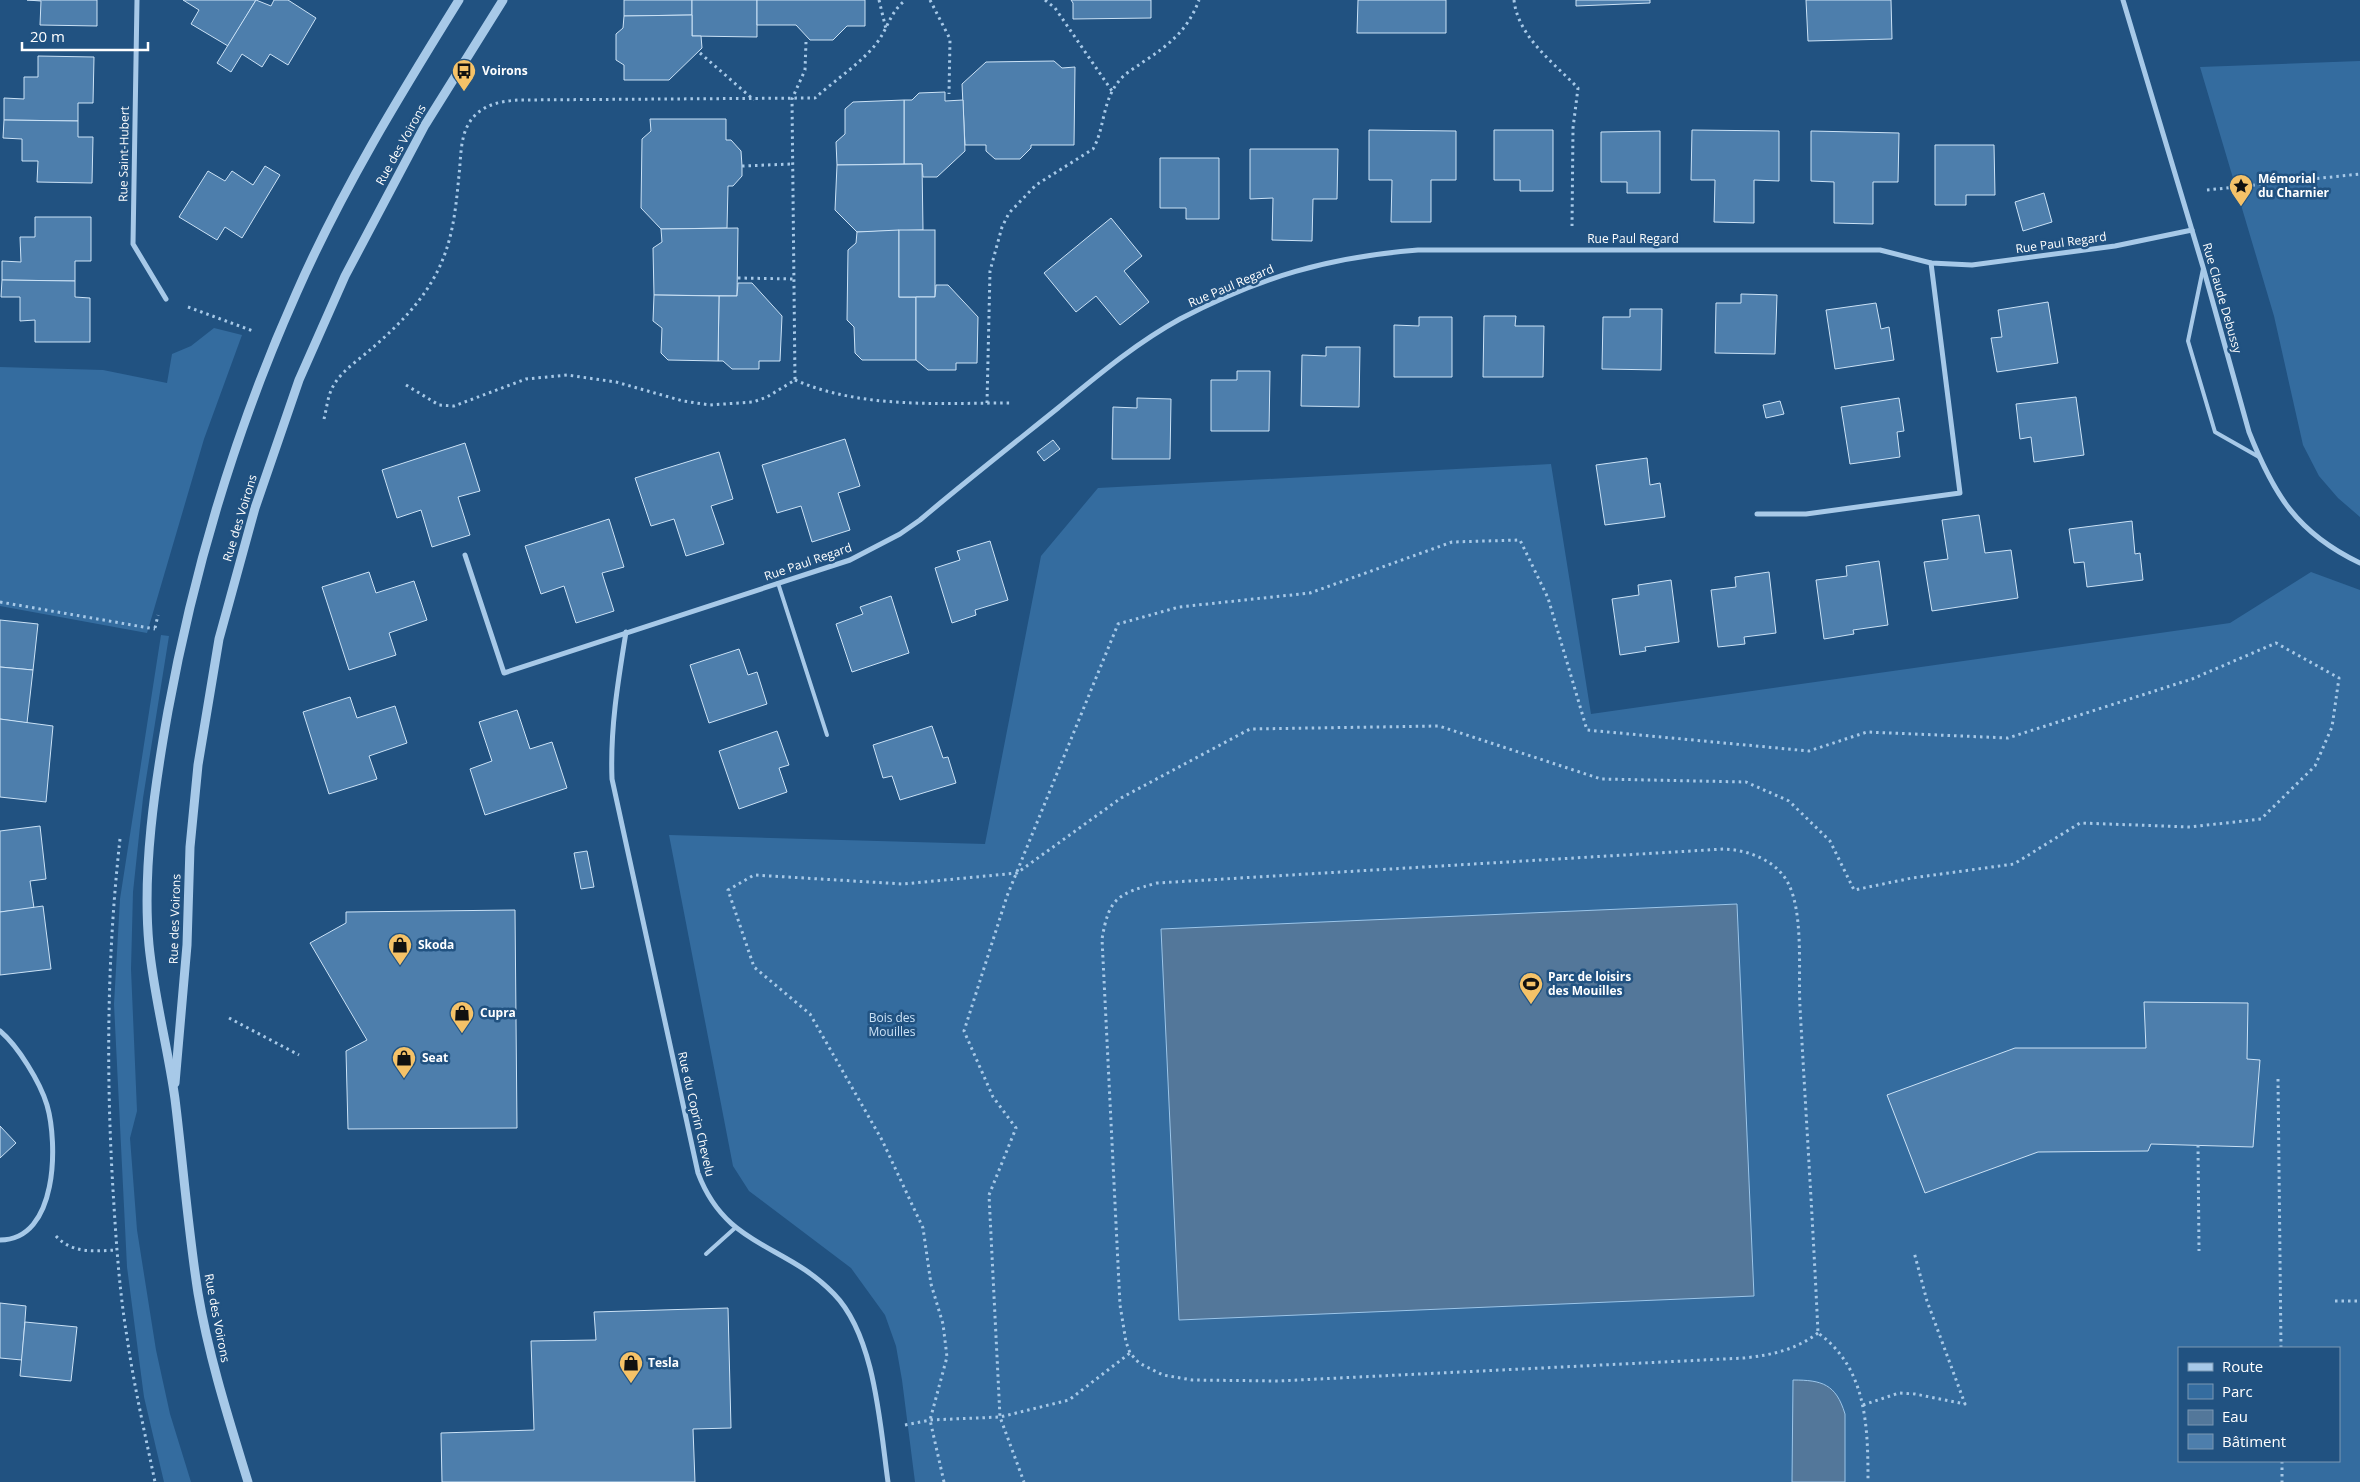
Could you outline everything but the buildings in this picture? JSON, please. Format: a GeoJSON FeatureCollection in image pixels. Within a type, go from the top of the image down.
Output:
{"type":"FeatureCollection","features":[{"type":"Feature","properties":{"kind":"street","name":"Rue Saint-Hubert"},"geometry":{"type":"LineString","coordinates":[[137,0],[133,244],[166,299]]}},
{"type":"Feature","properties":{"kind":"street","name":"Rue des Voirons"},"geometry":{"type":"LineString","coordinates":[[248,1482],[222,1400],[199,1294],[174,1096],[149,944],[149,883],[152,823],[161,749],[184,630],[225,485],[276,338],[335,212],[393,106],[459,0]]}},
{"type":"Feature","properties":{"kind":"street","name":"Rue des Voirons"},"geometry":{"type":"LineString","coordinates":[[174,1096],[187,945],[190,847],[198,765],[219,639],[255,508],[299,380],[345,276],[425,126],[503,0]]}},
{"type":"Feature","properties":{"kind":"street","name":"Rue Claude Debussy"},"geometry":{"type":"LineString","coordinates":[[2123,0],[2203,267],[2249,432],[2259,457],[2278,495],[2298,520],[2334,549],[2360,563]]}},
{"type":"Feature","properties":{"kind":"street","name":"Rue Paul Regard"},"geometry":{"type":"LineString","coordinates":[[465,555],[504,673],[850,560],[900,534],[920,520],[1121,357],[1179,320],[1233,294],[1290,272],[1327,262],[1376,253],[1418,250],[1880,250],[1931,263],[1972,266],[2115,246],[2192,230]]}},
{"type":"Feature","properties":{"kind":"street"},"geometry":{"type":"LineString","coordinates":[[1757,514],[1806,514],[1960,493],[1931,263]]}},
{"type":"Feature","properties":{"kind":"street","name":"Rue du Coprin Chevelu"},"geometry":{"type":"LineString","coordinates":[[626,632],[610,747],[612,779],[698,1173],[708,1199],[735,1228],[806,1271],[834,1294],[852,1318],[875,1385],[888,1482]]}},
{"type":"Feature","properties":{"kind":"street"},"geometry":{"type":"LineString","coordinates":[[0,1031],[12,1041],[37,1083],[46,1104],[53,1135],[51,1181],[39,1213],[28,1229],[20,1235],[0,1240]]}},
{"type":"Feature","properties":{"kind":"lane"},"geometry":{"type":"LineString","coordinates":[[2203,267],[2188,341],[2190,350],[2215,432],[2259,457]]}},
{"type":"Feature","properties":{"kind":"lane"},"geometry":{"type":"LineString","coordinates":[[778,583],[827,734]]}},
{"type":"Feature","properties":{"kind":"lane"},"geometry":{"type":"LineString","coordinates":[[706,1254],[735,1228]]}},
{"type":"Feature","properties":{"kind":"path"},"geometry":{"type":"LineString","coordinates":[[879,0],[886,30]]}},
{"type":"Feature","properties":{"kind":"path"},"geometry":{"type":"LineString","coordinates":[[324,419],[335,382],[391,332],[414,307],[439,268],[450,240],[455,214],[461,148],[470,123],[486,108],[498,101],[816,98],[875,46],[886,30],[891,14],[906,0]]}},
{"type":"Feature","properties":{"kind":"path"},"geometry":{"type":"LineString","coordinates":[[930,0],[950,39],[949,94]]}},
{"type":"Feature","properties":{"kind":"path"},"geometry":{"type":"LineString","coordinates":[[1045,0],[1055,8],[1112,91]]}},
{"type":"Feature","properties":{"kind":"path"},"geometry":{"type":"LineString","coordinates":[[987,403],[990,271],[1002,227],[1009,213],[1036,185],[1093,149],[1097,143],[1108,99],[1112,91],[1126,73],[1168,46],[1180,34],[1191,20],[1199,0]]}},
{"type":"Feature","properties":{"kind":"path"},"geometry":{"type":"LineString","coordinates":[[1514,0],[1515,10],[1531,40],[1578,88],[1573,128],[1572,249]]}},
{"type":"Feature","properties":{"kind":"path"},"geometry":{"type":"LineString","coordinates":[[795,380],[792,99],[805,70],[806,42]]}},
{"type":"Feature","properties":{"kind":"path"},"geometry":{"type":"LineString","coordinates":[[700,53],[754,100]]}},
{"type":"Feature","properties":{"kind":"path"},"geometry":{"type":"LineString","coordinates":[[742,166],[792,164]]}},
{"type":"Feature","properties":{"kind":"path"},"geometry":{"type":"LineString","coordinates":[[2181,193],[2360,174]]}},
{"type":"Feature","properties":{"kind":"path"},"geometry":{"type":"LineString","coordinates":[[738,278],[794,279]]}},
{"type":"Feature","properties":{"kind":"path"},"geometry":{"type":"LineString","coordinates":[[166,299],[253,331]]}},
{"type":"Feature","properties":{"kind":"path"},"geometry":{"type":"LineString","coordinates":[[406,385],[439,406],[454,406],[526,379],[567,375],[616,382],[683,401],[710,405],[753,402],[779,391],[795,380]]}},
{"type":"Feature","properties":{"kind":"path"},"geometry":{"type":"LineString","coordinates":[[795,380],[819,390],[876,401],[1010,403]]}},
{"type":"Feature","properties":{"kind":"path"},"geometry":{"type":"LineString","coordinates":[[944,1482],[930,1420],[947,1356],[943,1324],[931,1284],[923,1228],[882,1140],[810,1014],[754,967],[728,890],[754,876],[903,884],[1017,873],[1121,798],[1250,729],[1439,726],[1602,779],[1746,782],[1789,801],[1830,841],[1854,890],[1912,878],[2014,864],[2080,823],[2190,827],[2261,819],[2316,766],[2332,727],[2339,678],[2276,643],[2192,679],[2008,738],[1867,732],[1809,752],[1587,730],[1548,598],[1520,540],[1452,542],[1310,593],[1179,607],[1118,624],[1017,873],[1007,896],[964,1031],[993,1097],[1016,1128],[989,1195],[1000,1417],[1024,1482]]}},
{"type":"Feature","properties":{"kind":"path"},"geometry":{"type":"LineString","coordinates":[[0,602],[155,629]]}},
{"type":"Feature","properties":{"kind":"path"},"geometry":{"type":"LineString","coordinates":[[153,638],[156,622]]}},
{"type":"Feature","properties":{"kind":"path"},"geometry":{"type":"LineString","coordinates":[[121,834],[109,969],[110,1144],[117,1250],[126,1336],[155,1482]]}},
{"type":"Feature","properties":{"kind":"path"},"geometry":{"type":"LineString","coordinates":[[1724,848],[1740,850],[1768,863],[1782,874],[1789,884],[1794,900],[1797,926],[1799,1005],[1818,1333],[1793,1348],[1769,1355],[1729,1359],[1278,1381],[1229,1382],[1175,1378],[1153,1371],[1139,1363],[1130,1353],[1122,1329],[1120,1305],[1102,940],[1112,904],[1118,898],[1138,888],[1157,883],[1724,848]]}},
{"type":"Feature","properties":{"kind":"path"},"geometry":{"type":"LineString","coordinates":[[229,1018],[299,1055]]}},
{"type":"Feature","properties":{"kind":"path"},"geometry":{"type":"LineString","coordinates":[[2278,1079],[2281,1347]]}},
{"type":"Feature","properties":{"kind":"path"},"geometry":{"type":"LineString","coordinates":[[2198,1145],[2198,1251]]}},
{"type":"Feature","properties":{"kind":"path"},"geometry":{"type":"LineString","coordinates":[[39,1213],[56,1237],[69,1246],[87,1251],[117,1250]]}},
{"type":"Feature","properties":{"kind":"path"},"geometry":{"type":"LineString","coordinates":[[1862,1405],[1899,1393],[1915,1394],[1965,1404],[1927,1301],[1914,1252]]}},
{"type":"Feature","properties":{"kind":"path"},"geometry":{"type":"LineString","coordinates":[[2335,1301],[2360,1301]]}},
{"type":"Feature","properties":{"kind":"path"},"geometry":{"type":"LineString","coordinates":[[1818,1333],[1833,1344],[1845,1360],[1854,1377],[1862,1405],[1868,1440],[1868,1482]]}},
{"type":"Feature","properties":{"kind":"path"},"geometry":{"type":"LineString","coordinates":[[881,1430],[930,1420],[1000,1417],[1069,1400],[1130,1353]]}},
{"type":"Feature","properties":{"kind":"path"},"geometry":{"type":"LineString","coordinates":[[2282,1462],[2282,1482]]}},
{"type":"Feature","properties":{"kind":"green space"},"geometry":{"type":"Polygon","coordinates":[[[2360,61],[2360,517],[2338,498],[2319,476],[2303,445],[2274,316],[2200,67],[2360,61]]]}},
{"type":"Feature","properties":{"kind":"green space"},"geometry":{"type":"Polygon","coordinates":[[[214,328],[242,335],[204,439],[147,633],[0,606],[0,367],[103,370],[167,383],[172,354],[191,346],[214,328]]]}},
{"type":"Feature","properties":{"kind":"green space","name":"Parc de loisirs des Mouilles"},"geometry":{"type":"Polygon","coordinates":[[[1551,464],[1591,714],[2230,623],[2311,572],[2360,590],[2360,1482],[915,1482],[896,1346],[885,1315],[851,1268],[749,1191],[733,1166],[669,835],[985,844],[1041,556],[1098,488],[1551,464]]]}},
{"type":"Feature","properties":{"kind":"green space"},"geometry":{"type":"Polygon","coordinates":[[[161,635],[169,636],[143,798],[133,892],[131,969],[137,1111],[130,1138],[137,1230],[156,1350],[170,1414],[191,1482],[164,1482],[144,1397],[127,1267],[114,1004],[120,899],[161,635]]]}},
{"type":"Feature","properties":{"kind":"water"},"geometry":{"type":"Polygon","coordinates":[[[1737,904],[1754,1296],[1179,1320],[1161,929],[1737,904]]]}},
{"type":"Feature","properties":{"kind":"water"},"geometry":{"type":"Polygon","coordinates":[[[1793,1380],[1820,1383],[1832,1390],[1837,1396],[1845,1414],[1845,1482],[1792,1482],[1793,1380]]]}},
{"type":"Feature","properties":{"kind":"place","name":"Voirons"},"geometry":{"type":"Point","coordinates":[464,92]}},
{"type":"Feature","properties":{"kind":"place","name":"Mémorial du Charnier"},"geometry":{"type":"Point","coordinates":[2241,207]}},
{"type":"Feature","properties":{"kind":"place","name":"Skoda"},"geometry":{"type":"Point","coordinates":[400,966]}},
{"type":"Feature","properties":{"kind":"place","name":"Parc de loisirs des Mouilles"},"geometry":{"type":"Point","coordinates":[1531,1005]}},
{"type":"Feature","properties":{"kind":"place","name":"Cupra"},"geometry":{"type":"Point","coordinates":[462,1034]}},
{"type":"Feature","properties":{"kind":"place","name":"Seat"},"geometry":{"type":"Point","coordinates":[404,1079]}},
{"type":"Feature","properties":{"kind":"place","name":"Tesla"},"geometry":{"type":"Point","coordinates":[631,1384]}},
{"type":"Feature","properties":{"kind":"park label","name":"Bois des Mouilles"},"geometry":{"type":"Point","coordinates":[892,1025]}}]}
